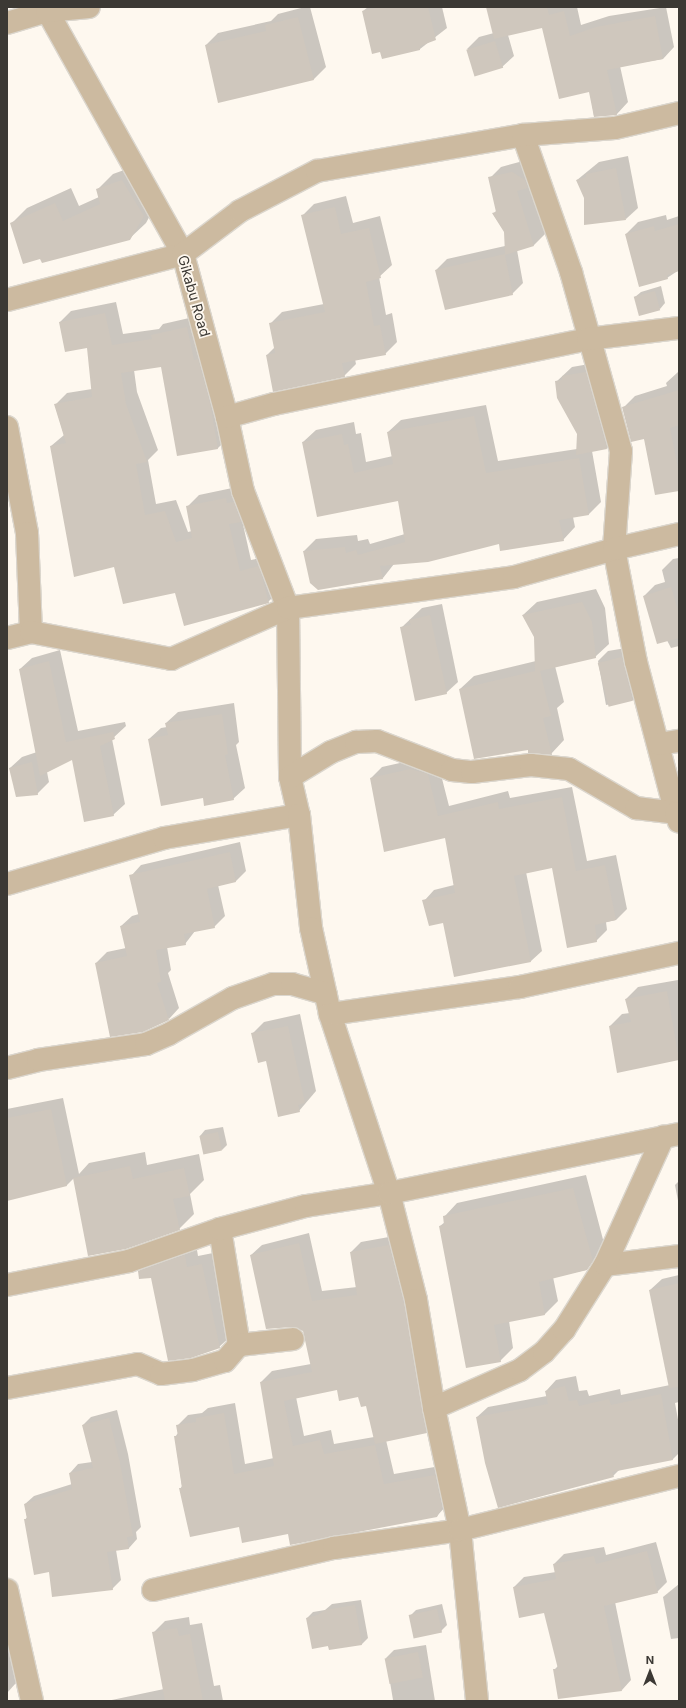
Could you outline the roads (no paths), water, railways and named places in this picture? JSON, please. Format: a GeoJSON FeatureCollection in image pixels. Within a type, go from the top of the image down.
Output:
{"type":"FeatureCollection","features":[{"type":"Feature","properties":{"kind":"street"},"geometry":{"type":"LineString","coordinates":[[7,23],[46,9],[89,7]]}},
{"type":"Feature","properties":{"kind":"street","name":"Gikabu Road"},"geometry":{"type":"LineString","coordinates":[[46,9],[183,254],[227,416],[243,491],[288,608]]}},
{"type":"Feature","properties":{"kind":"street"},"geometry":{"type":"LineString","coordinates":[[7,300],[183,254],[240,211],[316,170],[523,135],[615,128],[679,113]]}},
{"type":"Feature","properties":{"kind":"street"},"geometry":{"type":"LineString","coordinates":[[290,777],[331,752],[356,742],[377,742],[452,770],[472,772],[531,765],[569,769],[636,808],[677,817],[669,742],[636,662],[614,549],[621,451],[600,370],[588,339],[571,272],[523,135]]}},
{"type":"Feature","properties":{"kind":"street"},"geometry":{"type":"LineString","coordinates":[[227,416],[274,404],[588,339],[679,328]]}},
{"type":"Feature","properties":{"kind":"street"},"geometry":{"type":"LineString","coordinates":[[7,427],[27,533],[31,632]]}},
{"type":"Feature","properties":{"kind":"street"},"geometry":{"type":"LineString","coordinates":[[7,638],[31,632],[171,659],[288,608],[514,578],[614,549],[679,534]]}},
{"type":"Feature","properties":{"kind":"street"},"geometry":{"type":"LineString","coordinates":[[288,608],[290,777],[299,815],[311,928],[328,1004],[389,1193],[416,1300],[434,1408],[460,1530],[477,1701]]}},
{"type":"Feature","properties":{"kind":"street"},"geometry":{"type":"LineString","coordinates":[[7,884],[164,838],[299,815]]}},
{"type":"Feature","properties":{"kind":"street"},"geometry":{"type":"LineString","coordinates":[[7,1068],[38,1060],[146,1044],[169,1034],[233,998],[273,984],[292,984],[328,1004],[520,988],[679,953]]}},
{"type":"Feature","properties":{"kind":"street"},"geometry":{"type":"LineString","coordinates":[[7,1285],[129,1261],[220,1229],[306,1206],[389,1193],[671,1136]]}},
{"type":"Feature","properties":{"kind":"street"},"geometry":{"type":"LineString","coordinates":[[434,1408],[520,1370],[544,1352],[564,1330],[605,1265],[671,1136]]}},
{"type":"Feature","properties":{"kind":"street"},"geometry":{"type":"LineString","coordinates":[[220,1229],[239,1346]]}},
{"type":"Feature","properties":{"kind":"street"},"geometry":{"type":"LineString","coordinates":[[605,1265],[679,1256]]}},
{"type":"Feature","properties":{"kind":"street"},"geometry":{"type":"LineString","coordinates":[[7,1388],[138,1364],[161,1374],[193,1370],[225,1361],[239,1346],[293,1340]]}},
{"type":"Feature","properties":{"kind":"street"},"geometry":{"type":"LineString","coordinates":[[153,1590],[334,1548],[460,1530],[679,1476]]}},
{"type":"Feature","properties":{"kind":"street"},"geometry":{"type":"LineString","coordinates":[[7,1590],[32,1701]]}}]}
